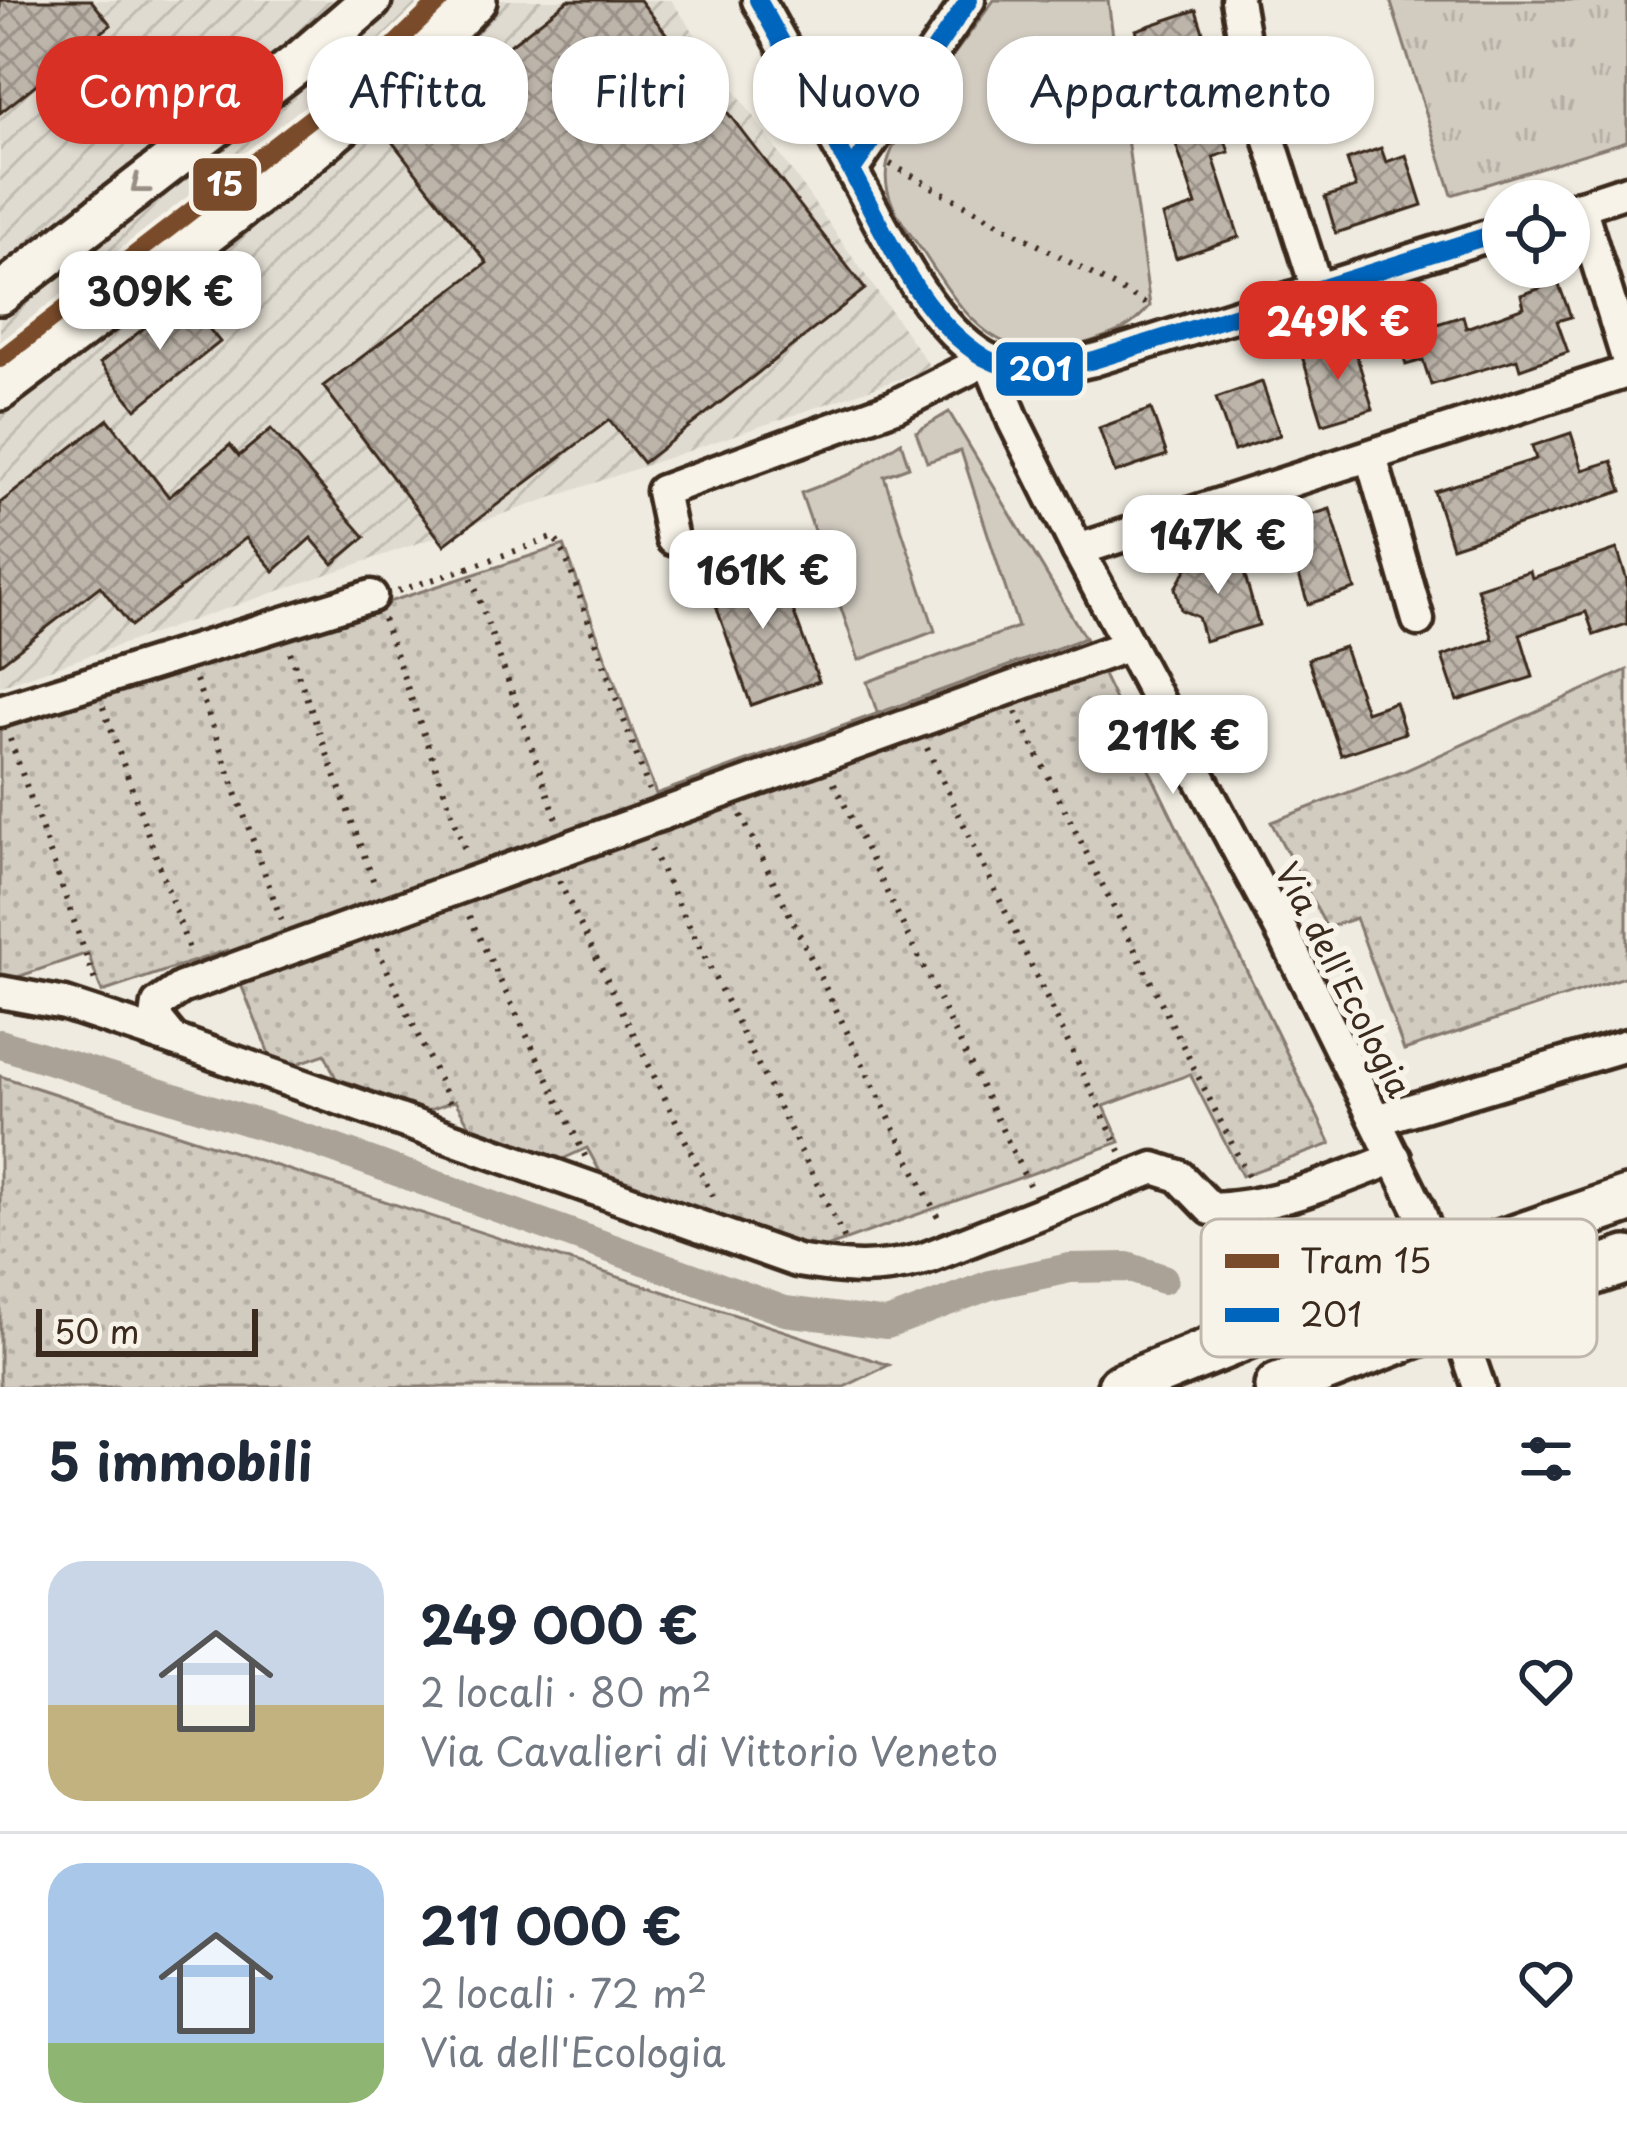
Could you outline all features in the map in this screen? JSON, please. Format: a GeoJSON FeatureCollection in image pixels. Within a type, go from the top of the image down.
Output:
{"type":"FeatureCollection","features":[{"type":"Feature","properties":{"kind":"highway"},"geometry":{"type":"LineString","coordinates":[[1572,1219],[1627,1200]]}},
{"type":"Feature","properties":{"kind":"highway"},"geometry":{"type":"LineString","coordinates":[[1597,1270],[1627,1260]]}},
{"type":"Feature","properties":{"kind":"highway"},"geometry":{"type":"LineString","coordinates":[[1120,1387],[1201,1354]]}},
{"type":"Feature","properties":{"kind":"highway"},"geometry":{"type":"LineString","coordinates":[[1278,1387],[1355,1357]]}},
{"type":"Feature","properties":{"kind":"main road"},"geometry":{"type":"LineString","coordinates":[[0,294],[298,63],[370,0]]}},
{"type":"Feature","properties":{"kind":"main road"},"geometry":{"type":"LineString","coordinates":[[0,390],[354,117],[415,64],[476,0]]}},
{"type":"Feature","properties":{"kind":"street"},"geometry":{"type":"LineString","coordinates":[[758,0],[905,268],[965,342],[988,359],[1017,368],[1050,370],[1094,360],[1482,238]]}},
{"type":"Feature","properties":{"kind":"street"},"geometry":{"type":"LineString","coordinates":[[944,36],[969,0]]}},
{"type":"Feature","properties":{"kind":"street"},"geometry":{"type":"LineString","coordinates":[[1237,0],[1252,84],[1317,289]]}},
{"type":"Feature","properties":{"kind":"street"},"geometry":{"type":"LineString","coordinates":[[852,170],[870,144]]}},
{"type":"Feature","properties":{"kind":"street"},"geometry":{"type":"LineString","coordinates":[[1590,203],[1627,191]]}},
{"type":"Feature","properties":{"kind":"street"},"geometry":{"type":"LineString","coordinates":[[1590,251],[1627,358]]}},
{"type":"Feature","properties":{"kind":"street"},"geometry":{"type":"LineString","coordinates":[[672,539],[662,491],[895,406],[988,359]]}},
{"type":"Feature","properties":{"kind":"street","name":"Via dell'Ecologia"},"geometry":{"type":"LineString","coordinates":[[988,359],[1078,550],[1288,943],[1422,1219]]}},
{"type":"Feature","properties":{"kind":"street"},"geometry":{"type":"LineString","coordinates":[[1078,550],[1627,372]]}},
{"type":"Feature","properties":{"kind":"street"},"geometry":{"type":"LineString","coordinates":[[1371,457],[1418,620]]}},
{"type":"Feature","properties":{"kind":"street"},"geometry":{"type":"LineString","coordinates":[[0,710],[372,596]]}},
{"type":"Feature","properties":{"kind":"street"},"geometry":{"type":"LineString","coordinates":[[174,1040],[156,1018],[158,1004],[168,994],[1130,645]]}},
{"type":"Feature","properties":{"kind":"street"},"geometry":{"type":"LineString","coordinates":[[0,992],[65,1004],[174,1040],[796,1262],[860,1270],[886,1269],[952,1247],[1154,1168],[1179,1176],[1211,1209],[1295,1196],[1395,1158]]}},
{"type":"Feature","properties":{"kind":"street"},"geometry":{"type":"LineString","coordinates":[[1376,1120],[1627,1045]]}},
{"type":"Feature","properties":{"kind":"street","name":"Via dell'Ecologia"},"geometry":{"type":"LineString","coordinates":[[1470,1357],[1480,1387]]}},
{"type":"Feature","properties":{"kind":"path"},"geometry":{"type":"LineString","coordinates":[[879,144],[887,163],[1150,306]]}},
{"type":"Feature","properties":{"kind":"path"},"geometry":{"type":"LineString","coordinates":[[604,1193],[466,885],[372,596],[554,537],[565,554],[648,819],[860,1270]]}},
{"type":"Feature","properties":{"kind":"path"},"geometry":{"type":"LineString","coordinates":[[468,568],[557,852],[733,1239]]}},
{"type":"Feature","properties":{"kind":"path"},"geometry":{"type":"LineString","coordinates":[[280,624],[375,918],[470,1146]]}},
{"type":"Feature","properties":{"kind":"path"},"geometry":{"type":"LineString","coordinates":[[187,652],[291,948]]}},
{"type":"Feature","properties":{"kind":"path"},"geometry":{"type":"LineString","coordinates":[[94,682],[201,981]]}},
{"type":"Feature","properties":{"kind":"path"},"geometry":{"type":"LineString","coordinates":[[1006,691],[1261,1203]]}},
{"type":"Feature","properties":{"kind":"path"},"geometry":{"type":"LineString","coordinates":[[0,710],[108,1019]]}},
{"type":"Feature","properties":{"kind":"path"},"geometry":{"type":"LineString","coordinates":[[915,723],[1133,1177]]}},
{"type":"Feature","properties":{"kind":"path"},"geometry":{"type":"LineString","coordinates":[[821,757],[1042,1212]]}},
{"type":"Feature","properties":{"kind":"path"},"geometry":{"type":"LineString","coordinates":[[729,790],[952,1247]]}},
{"type":"Feature","properties":{"kind":"shaded area"},"geometry":{"type":"Polygon","coordinates":[[[0,0],[671,0],[696,36],[552,36],[552,144],[729,144],[729,82],[753,116],[753,144],[773,144],[931,368],[0,686],[0,0]]]}},
{"type":"Feature","properties":{"kind":"green space"},"geometry":{"type":"Polygon","coordinates":[[[994,0],[1108,0],[1113,36],[987,36],[987,144],[1128,144],[1150,306],[1122,329],[1058,349],[1008,344],[971,318],[901,221],[887,187],[895,144],[963,144],[963,43],[994,0]]]}},
{"type":"Feature","properties":{"kind":"green space"},"geometry":{"type":"Polygon","coordinates":[[[1390,0],[1627,0],[1627,141],[1501,180],[1482,180],[1482,186],[1452,195],[1390,0]]]}},
{"type":"Feature","properties":{"kind":"green space"},"geometry":{"type":"Polygon","coordinates":[[[949,412],[1085,638],[878,715],[867,682],[1018,627],[961,451],[927,462],[916,432],[949,412]]]}},
{"type":"Feature","properties":{"kind":"green space"},"geometry":{"type":"Polygon","coordinates":[[[901,442],[909,467],[884,476],[935,631],[859,660],[801,493],[851,474],[901,442]]]}},
{"type":"Feature","properties":{"kind":"green space"},"geometry":{"type":"Polygon","coordinates":[[[564,545],[656,794],[1085,638],[1331,1144],[1242,1176],[1190,1074],[1104,1106],[1120,1142],[821,1249],[608,1186],[587,1148],[554,1163],[477,1138],[455,1101],[413,1116],[343,1094],[325,1054],[276,1071],[227,950],[102,992],[88,953],[0,983],[0,728],[564,545]]]}},
{"type":"Feature","properties":{"kind":"green space"},"geometry":{"type":"Polygon","coordinates":[[[1627,670],[1627,976],[1404,1050],[1356,918],[1327,928],[1271,822],[1402,772],[1627,670]]]}},
{"type":"Feature","properties":{"kind":"green space"},"geometry":{"type":"Polygon","coordinates":[[[0,1076],[889,1365],[844,1387],[0,1387],[0,1076]]]}},
{"type":"Feature","properties":{"kind":"building"},"geometry":{"type":"Polygon","coordinates":[[[0,0],[91,0],[111,25],[97,36],[36,36],[36,84],[0,113],[0,0]]]}},
{"type":"Feature","properties":{"kind":"building"},"geometry":{"type":"Polygon","coordinates":[[[568,0],[640,0],[668,36],[552,36],[552,144],[729,144],[729,114],[865,289],[643,463],[609,420],[444,545],[323,386],[487,263],[394,144],[528,144],[528,36],[522,36],[568,0]]]}},
{"type":"Feature","properties":{"kind":"building"},"geometry":{"type":"Polygon","coordinates":[[[1196,10],[1204,36],[1138,36],[1136,30],[1196,10]]]}},
{"type":"Feature","properties":{"kind":"building"},"geometry":{"type":"Polygon","coordinates":[[[1176,144],[1226,144],[1229,152],[1213,157],[1239,237],[1176,258],[1163,216],[1196,205],[1176,144]]]}},
{"type":"Feature","properties":{"kind":"building"},"geometry":{"type":"Polygon","coordinates":[[[1381,148],[1386,162],[1406,155],[1422,205],[1336,233],[1325,197],[1356,187],[1347,160],[1381,148]]]}},
{"type":"Feature","properties":{"kind":"building"},"geometry":{"type":"Polygon","coordinates":[[[1560,288],[1571,317],[1557,321],[1568,352],[1520,369],[1517,359],[1431,385],[1423,360],[1406,365],[1398,336],[1463,316],[1466,328],[1524,307],[1521,295],[1560,288]]]}},
{"type":"Feature","properties":{"kind":"building"},"geometry":{"type":"Polygon","coordinates":[[[183,297],[220,342],[136,409],[100,363],[183,297]]]}},
{"type":"Feature","properties":{"kind":"building"},"geometry":{"type":"Polygon","coordinates":[[[1352,341],[1373,409],[1323,424],[1302,356],[1352,341]]]}},
{"type":"Feature","properties":{"kind":"building"},"geometry":{"type":"Polygon","coordinates":[[[1262,382],[1280,435],[1234,451],[1216,398],[1262,382]]]}},
{"type":"Feature","properties":{"kind":"building"},"geometry":{"type":"Polygon","coordinates":[[[1151,409],[1167,455],[1115,473],[1099,428],[1151,409]]]}},
{"type":"Feature","properties":{"kind":"building"},"geometry":{"type":"Polygon","coordinates":[[[108,419],[169,497],[230,445],[239,456],[271,429],[365,537],[333,564],[311,538],[274,571],[246,538],[131,626],[100,586],[0,664],[0,503],[108,419]]]}},
{"type":"Feature","properties":{"kind":"building"},"geometry":{"type":"Polygon","coordinates":[[[1571,433],[1583,470],[1612,461],[1622,491],[1452,547],[1434,491],[1536,459],[1532,446],[1571,433]]]}},
{"type":"Feature","properties":{"kind":"building"},"geometry":{"type":"Polygon","coordinates":[[[1330,509],[1355,589],[1308,604],[1283,524],[1330,509]]]}},
{"type":"Feature","properties":{"kind":"building"},"geometry":{"type":"Polygon","coordinates":[[[1617,549],[1627,580],[1627,624],[1594,635],[1586,612],[1520,634],[1533,677],[1457,701],[1442,656],[1493,639],[1477,588],[1530,571],[1532,578],[1617,549]]]}},
{"type":"Feature","properties":{"kind":"building"},"geometry":{"type":"Polygon","coordinates":[[[1238,552],[1259,625],[1205,641],[1198,617],[1181,610],[1175,588],[1187,568],[1238,552]]]}},
{"type":"Feature","properties":{"kind":"building"},"geometry":{"type":"Polygon","coordinates":[[[774,558],[819,681],[751,705],[708,583],[774,558]]]}},
{"type":"Feature","properties":{"kind":"building"},"geometry":{"type":"Polygon","coordinates":[[[1344,647],[1366,712],[1395,702],[1405,733],[1341,755],[1308,659],[1344,647]]]}},
{"type":"Feature","properties":{"kind":"waterway"},"geometry":{"type":"LineString","coordinates":[[0,1044],[316,1142],[785,1311],[887,1324],[990,1285],[1070,1268],[1127,1267],[1163,1279]]}},
{"type":"Feature","properties":{"kind":"tram line","name":"15"},"geometry":{"type":"LineString","coordinates":[[0,359],[351,87],[441,0]]}},
{"type":"Feature","properties":{"kind":"transit line","name":"201"},"geometry":{"type":"LineString","coordinates":[[758,0],[921,296],[961,341],[998,364],[1039,369],[1094,360],[1482,238]]}},
{"type":"Feature","properties":{"kind":"transit line","name":"201"},"geometry":{"type":"LineString","coordinates":[[852,170],[969,0]]}}]}
